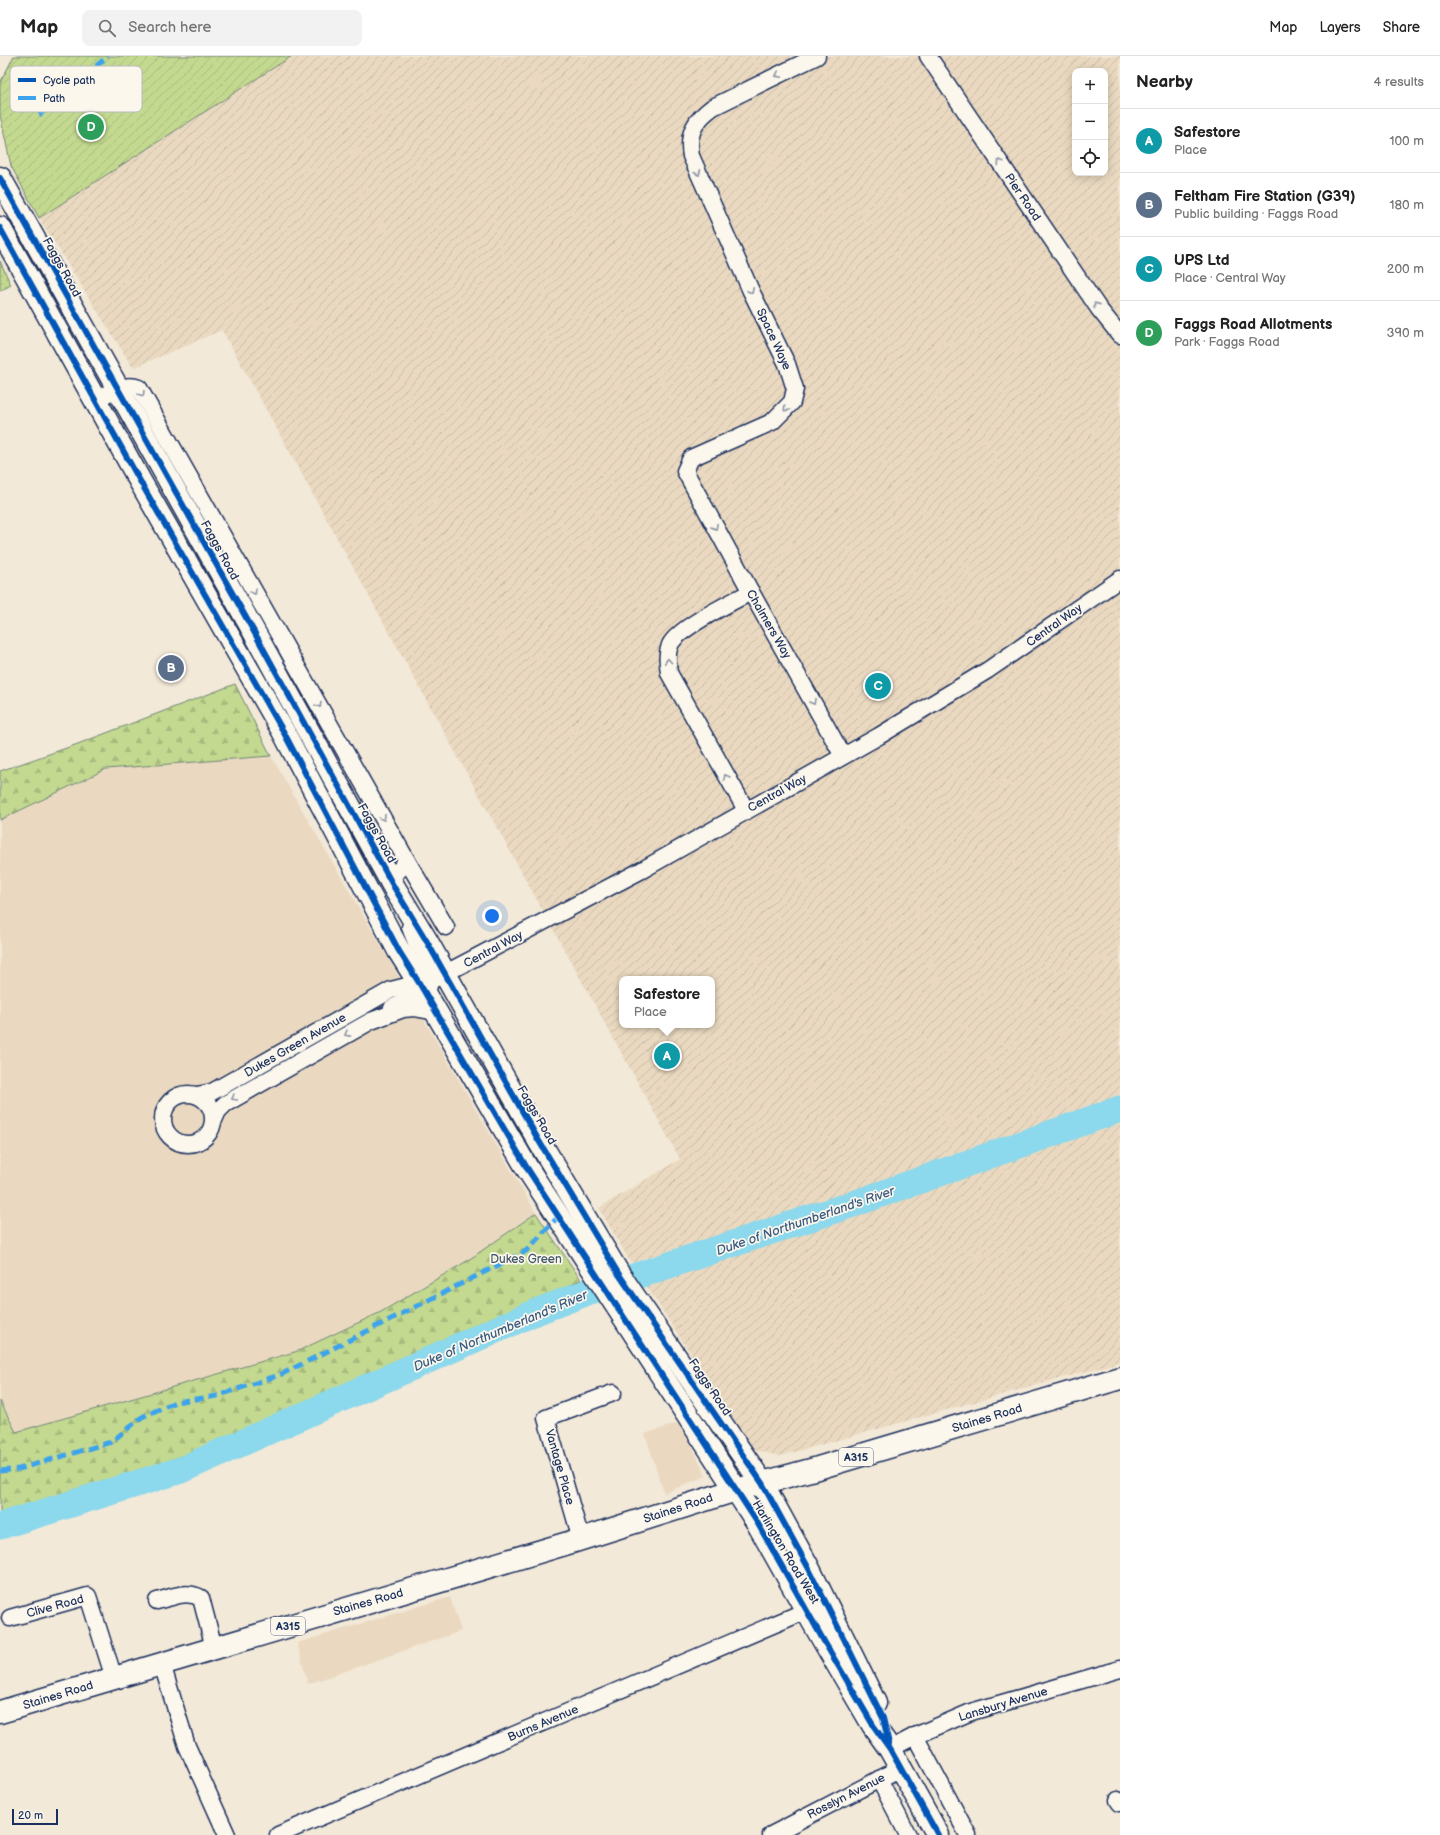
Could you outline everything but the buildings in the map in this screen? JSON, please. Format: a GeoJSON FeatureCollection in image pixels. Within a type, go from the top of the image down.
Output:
{"type":"FeatureCollection","features":[{"type":"Feature","properties":{"kind":"main road","name":"Faggs Road"},"geometry":{"type":"LineString","coordinates":[[0,178],[392,882],[435,983],[436,1012],[527,1168],[641,1341],[736,1490]]}},
{"type":"Feature","properties":{"kind":"main road","name":"Faggs Road"},"geometry":{"type":"LineString","coordinates":[[0,228],[283,731],[399,951],[435,983],[460,1001],[578,1208],[618,1273],[762,1483]]}},
{"type":"Feature","properties":{"kind":"main road"},"geometry":{"type":"LineString","coordinates":[[435,983],[462,1036],[481,1087]]}},
{"type":"Feature","properties":{"kind":"main road","name":"Staines Road"},"geometry":{"type":"LineString","coordinates":[[762,1483],[1120,1378]]}},
{"type":"Feature","properties":{"kind":"main road","name":"A315"},"geometry":{"type":"LineString","coordinates":[[736,1490],[762,1483]]}},
{"type":"Feature","properties":{"kind":"main road","name":"Harlington Road West"},"geometry":{"type":"LineString","coordinates":[[762,1483],[808,1567],[883,1718],[890,1749]]}},
{"type":"Feature","properties":{"kind":"main road","name":"Staines Road"},"geometry":{"type":"LineString","coordinates":[[0,1712],[581,1539],[736,1490]]}},
{"type":"Feature","properties":{"kind":"main road","name":"Harlington Road West"},"geometry":{"type":"LineString","coordinates":[[736,1490],[764,1533],[833,1657],[873,1725],[890,1749],[938,1835]]}},
{"type":"Feature","properties":{"kind":"street","name":"Pier Road"},"geometry":{"type":"LineString","coordinates":[[928,56],[1099,309],[1120,335]]}},
{"type":"Feature","properties":{"kind":"street","name":"Space Waye"},"geometry":{"type":"LineString","coordinates":[[696,493],[685,471],[691,458],[772,422],[792,402],[795,389],[787,364],[745,277],[691,156],[689,144],[691,135],[696,124],[704,114],[713,107],[811,57]]}},
{"type":"Feature","properties":{"kind":"street"},"geometry":{"type":"LineString","coordinates":[[96,400],[117,388],[132,386],[139,388],[446,927]]}},
{"type":"Feature","properties":{"kind":"street","name":"Chalmers Way"},"geometry":{"type":"LineString","coordinates":[[696,493],[843,756]]}},
{"type":"Feature","properties":{"kind":"street","name":"Central Way"},"geometry":{"type":"LineString","coordinates":[[435,983],[642,870],[843,756],[988,670],[1120,579]]}},
{"type":"Feature","properties":{"kind":"street"},"geometry":{"type":"LineString","coordinates":[[746,810],[669,673],[667,657],[671,644],[683,631],[750,592]]}},
{"type":"Feature","properties":{"kind":"street"},"geometry":{"type":"LineString","coordinates":[[392,882],[404,866],[406,859]]}},
{"type":"Feature","properties":{"kind":"street","name":"Faggs Road"},"geometry":{"type":"LineString","coordinates":[[391,990],[398,981],[401,969],[399,951]]}},
{"type":"Feature","properties":{"kind":"street"},"geometry":{"type":"LineString","coordinates":[[391,990],[401,986],[435,983]]}},
{"type":"Feature","properties":{"kind":"street","name":"Dukes Green Avenue"},"geometry":{"type":"LineString","coordinates":[[214,1120],[218,1111],[225,1104],[435,983]]}},
{"type":"Feature","properties":{"kind":"street","name":"Dukes Green Avenue"},"geometry":{"type":"LineString","coordinates":[[197,1095],[212,1092],[391,990]]}},
{"type":"Feature","properties":{"kind":"street","name":"Dukes Green Avenue"},"geometry":{"type":"LineString","coordinates":[[371,1021],[403,1009],[414,1008],[436,1012]]}},
{"type":"Feature","properties":{"kind":"street"},"geometry":{"type":"LineString","coordinates":[[182,1095],[197,1095],[210,1107],[214,1120],[208,1134],[196,1143],[188,1144],[179,1142],[172,1138],[166,1131],[163,1116],[169,1102],[182,1095]]}},
{"type":"Feature","properties":{"kind":"street","name":"Vantage Place"},"geometry":{"type":"LineString","coordinates":[[581,1539],[546,1418],[613,1393]]}},
{"type":"Feature","properties":{"kind":"street"},"geometry":{"type":"LineString","coordinates":[[157,1601],[183,1594],[193,1594],[201,1598],[214,1648]]}},
{"type":"Feature","properties":{"kind":"street","name":"Clive Road"},"geometry":{"type":"LineString","coordinates":[[10,1618],[88,1596],[114,1678]]}},
{"type":"Feature","properties":{"kind":"street","name":"Burns Avenue"},"geometry":{"type":"LineString","coordinates":[[278,1835],[808,1610]]}},
{"type":"Feature","properties":{"kind":"street"},"geometry":{"type":"LineString","coordinates":[[162,1664],[187,1746],[227,1835]]}},
{"type":"Feature","properties":{"kind":"street","name":"Lansbury Avenue"},"geometry":{"type":"LineString","coordinates":[[890,1749],[915,1736],[971,1712],[1120,1669]]}},
{"type":"Feature","properties":{"kind":"street"},"geometry":{"type":"LineString","coordinates":[[915,1736],[968,1835]]}},
{"type":"Feature","properties":{"kind":"street","name":"Rosslyn Avenue"},"geometry":{"type":"LineString","coordinates":[[771,1835],[901,1768]]}},
{"type":"Feature","properties":{"kind":"street"},"geometry":{"type":"LineString","coordinates":[[879,1779],[908,1835]]}},
{"type":"Feature","properties":{"kind":"shaded area"},"geometry":{"type":"Polygon","coordinates":[[[292,56],[1120,56],[1120,1101],[861,1194],[631,1263],[599,1208],[680,1159],[222,330],[133,368],[39,218],[292,56]]]}},
{"type":"Feature","properties":{"kind":"shaded area"},"geometry":{"type":"Polygon","coordinates":[[[271,756],[536,1213],[467,1261],[381,1312],[298,1351],[16,1432],[0,1401],[0,820],[106,769],[271,756]]]}},
{"type":"Feature","properties":{"kind":"shaded area"},"geometry":{"type":"Polygon","coordinates":[[[1120,1121],[1120,1362],[780,1456],[754,1450],[645,1284],[1120,1121]]]}},
{"type":"Feature","properties":{"kind":"shaded area"},"geometry":{"type":"Polygon","coordinates":[[[678,1423],[691,1444],[706,1476],[664,1493],[645,1434],[678,1423]]]}},
{"type":"Feature","properties":{"kind":"shaded area"},"geometry":{"type":"Polygon","coordinates":[[[450,1597],[461,1631],[308,1684],[297,1643],[450,1597]]]}},
{"type":"Feature","properties":{"kind":"green space"},"geometry":{"type":"Polygon","coordinates":[[[14,56],[292,56],[39,218],[11,166],[0,115],[0,83],[14,56]]]}},
{"type":"Feature","properties":{"kind":"green space"},"geometry":{"type":"Polygon","coordinates":[[[0,261],[11,285],[0,291],[0,261]]]}},
{"type":"Feature","properties":{"kind":"green space"},"geometry":{"type":"Polygon","coordinates":[[[235,684],[271,756],[106,769],[0,820],[0,771],[75,745],[235,684]]]}},
{"type":"Feature","properties":{"kind":"green space","name":"Dukes Green"},"geometry":{"type":"Polygon","coordinates":[[[536,1213],[581,1280],[267,1424],[112,1482],[0,1517],[0,1401],[16,1432],[298,1351],[381,1312],[467,1261],[536,1213]]]}},
{"type":"Feature","properties":{"kind":"waterway","name":"Duke of Northumberland's River"},"geometry":{"type":"LineString","coordinates":[[0,1526],[181,1470],[536,1312],[588,1292],[856,1203],[1120,1109]]}},
{"type":"Feature","properties":{"kind":"marked path"},"geometry":{"type":"LineString","coordinates":[[96,66],[108,56]]}},
{"type":"Feature","properties":{"kind":"marked path"},"geometry":{"type":"LineString","coordinates":[[39,115],[43,112]]}},
{"type":"Feature","properties":{"kind":"marked path"},"geometry":{"type":"LineString","coordinates":[[0,1471],[19,1469],[111,1442],[142,1417],[175,1402],[217,1396],[282,1374],[526,1251],[558,1217]]}},
{"type":"Feature","properties":{"kind":"cycle path"},"geometry":{"type":"LineString","coordinates":[[0,178],[258,639],[395,889],[426,940],[539,1141],[618,1273],[762,1483],[808,1567],[883,1718],[889,1744]]}},
{"type":"Feature","properties":{"kind":"cycle path"},"geometry":{"type":"LineString","coordinates":[[0,228],[140,481],[283,731],[399,951],[527,1168],[757,1522],[825,1643],[873,1725],[890,1749],[938,1835]]}},
{"type":"Feature","properties":{"kind":"place","name":"Faggs Road Allotments"},"geometry":{"type":"Point","coordinates":[91,127]}},
{"type":"Feature","properties":{"kind":"place","name":"Feltham Fire Station (G39)"},"geometry":{"type":"Point","coordinates":[171,668]}},
{"type":"Feature","properties":{"kind":"place","name":"UPS Ltd"},"geometry":{"type":"Point","coordinates":[878,686]}},
{"type":"Feature","properties":{"kind":"place","name":"Safestore"},"geometry":{"type":"Point","coordinates":[667,1056]}}]}
